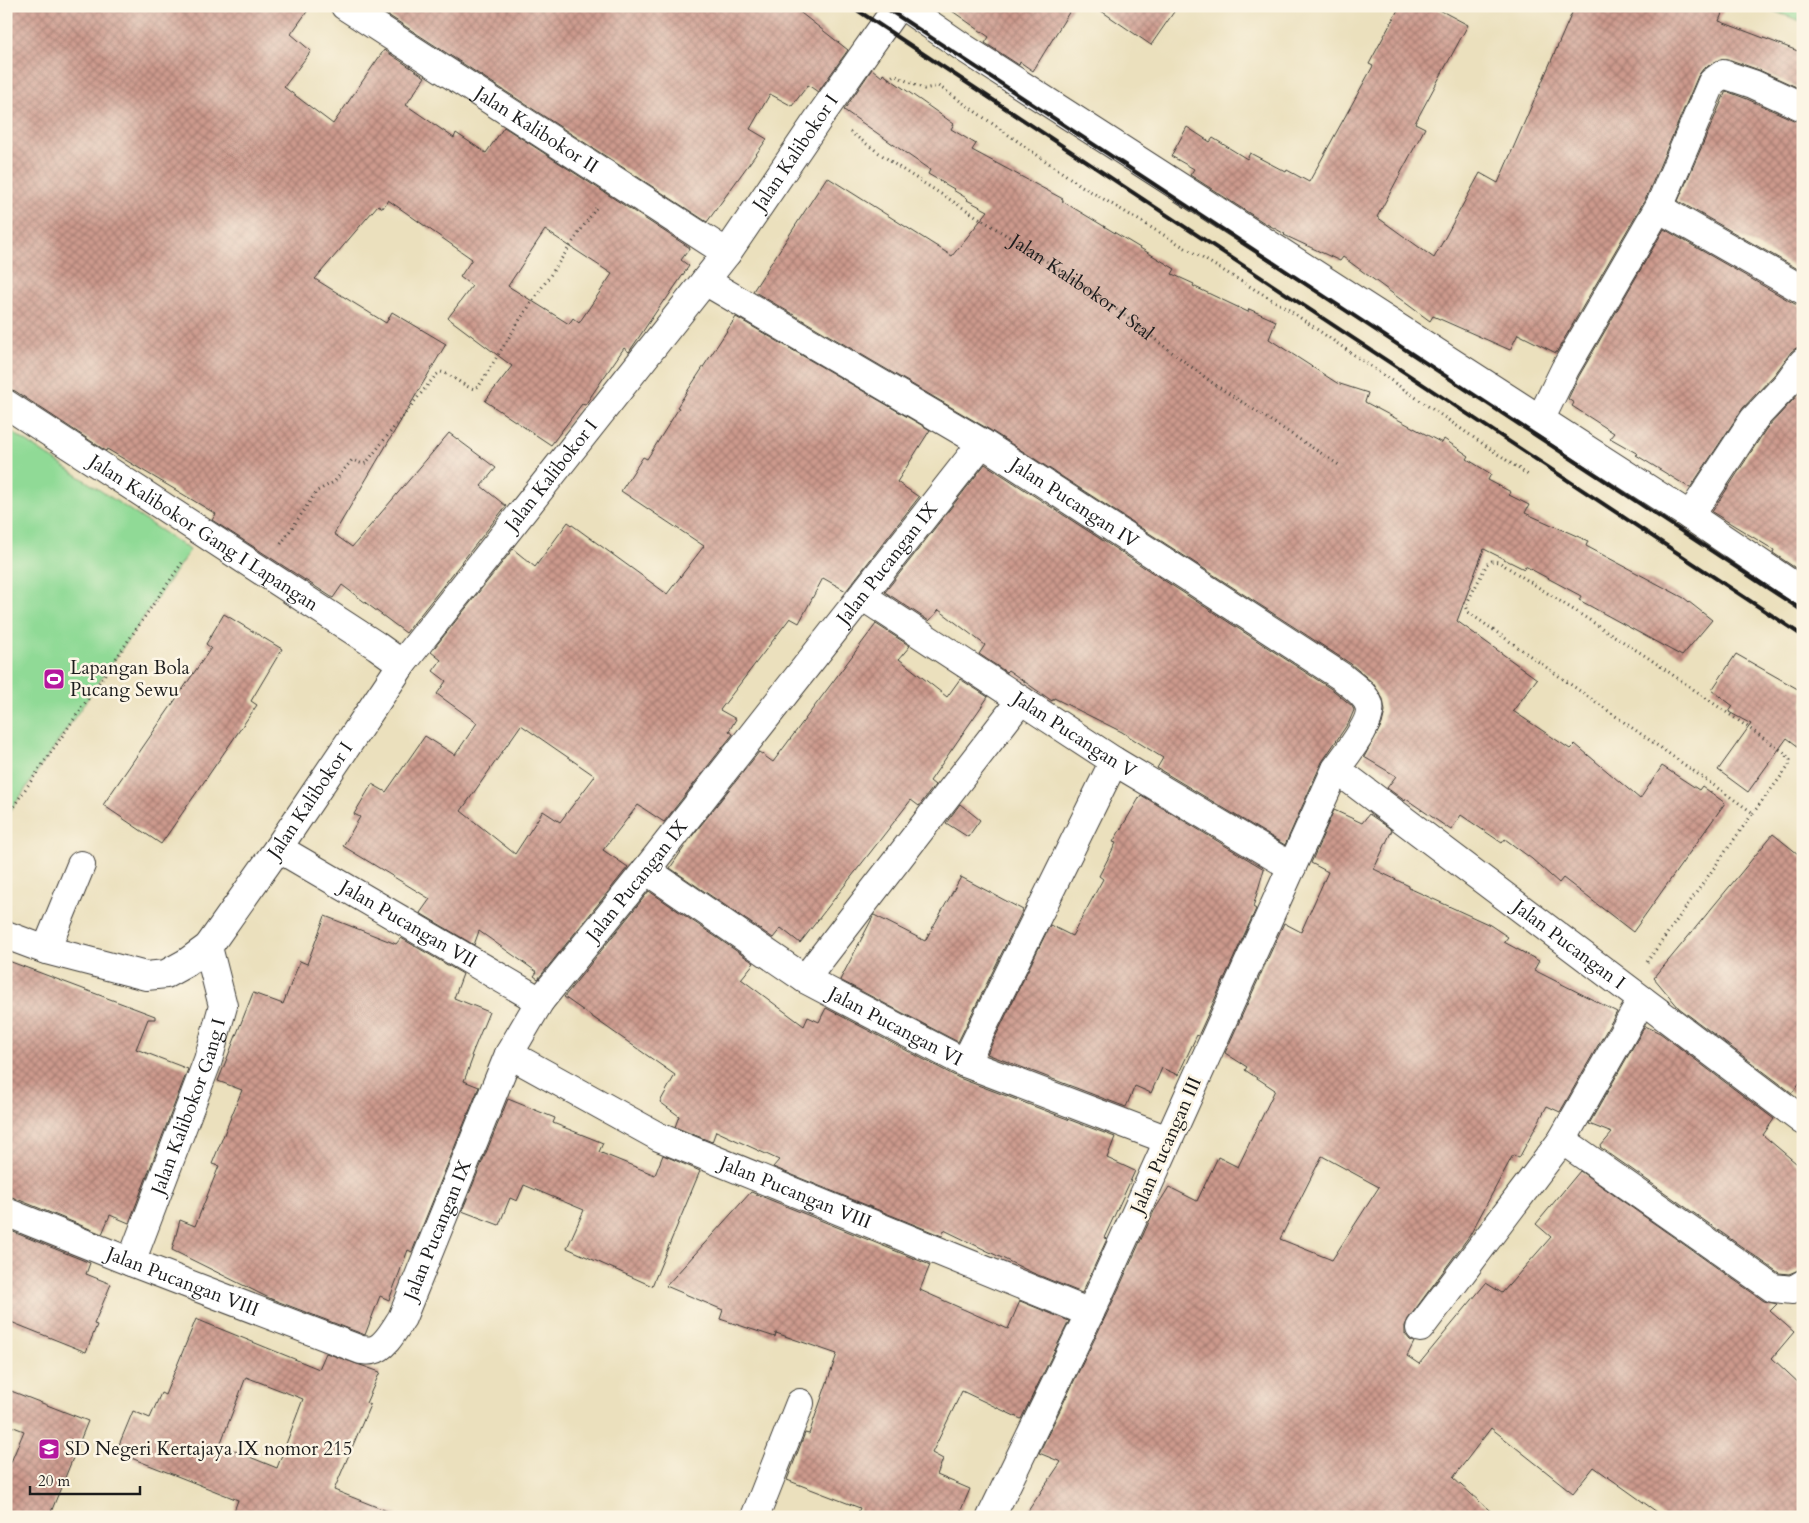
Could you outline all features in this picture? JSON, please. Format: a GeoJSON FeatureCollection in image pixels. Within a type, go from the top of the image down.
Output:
{"type":"FeatureCollection","features":[{"type":"Feature","properties":{"kind":"street","name":"Jalan Kalibokor II"},"geometry":{"type":"LineString","coordinates":[[345,6],[727,253]]}},
{"type":"Feature","properties":{"kind":"street","name":"Jalan Kalibokor I"},"geometry":{"type":"LineString","coordinates":[[6,935],[46,950],[146,976],[166,974],[186,963],[208,947],[278,848],[402,664],[727,253],[843,124],[898,6]]}},
{"type":"Feature","properties":{"kind":"street"},"geometry":{"type":"LineString","coordinates":[[903,6],[964,48],[1690,516],[1803,592]]}},
{"type":"Feature","properties":{"kind":"street"},"geometry":{"type":"LineString","coordinates":[[1540,420],[1565,369],[1660,205],[1712,82],[1723,74],[1752,84],[1803,107]]}},
{"type":"Feature","properties":{"kind":"street"},"geometry":{"type":"LineString","coordinates":[[1660,205],[1669,214],[1803,290]]}},
{"type":"Feature","properties":{"kind":"street","name":"Jalan Pucangan IV"},"geometry":{"type":"LineString","coordinates":[[705,281],[982,443],[1342,677],[1359,691],[1369,704],[1368,718],[1336,770]]}},
{"type":"Feature","properties":{"kind":"street"},"geometry":{"type":"LineString","coordinates":[[1690,516],[1754,419],[1787,384],[1803,362]]}},
{"type":"Feature","properties":{"kind":"street","name":"Jalan Kalibokor Gang I Lapangan"},"geometry":{"type":"LineString","coordinates":[[6,404],[402,664]]}},
{"type":"Feature","properties":{"kind":"street","name":"Jalan Pucangan IX"},"geometry":{"type":"LineString","coordinates":[[361,1350],[379,1348],[393,1333],[402,1318],[509,1054],[540,1001],[646,870],[982,443]]}},
{"type":"Feature","properties":{"kind":"street","name":"Jalan Pucangan V"},"geometry":{"type":"LineString","coordinates":[[862,596],[1114,761],[1292,867]]}},
{"type":"Feature","properties":{"kind":"street"},"geometry":{"type":"LineString","coordinates":[[805,979],[1021,700]]}},
{"type":"Feature","properties":{"kind":"street"},"geometry":{"type":"LineString","coordinates":[[965,1063],[1114,761]]}},
{"type":"Feature","properties":{"kind":"street","name":"Jalan Pucangan III"},"geometry":{"type":"LineString","coordinates":[[991,1517],[1090,1313],[1336,770]]}},
{"type":"Feature","properties":{"kind":"street","name":"Jalan Pucangan I"},"geometry":{"type":"LineString","coordinates":[[1336,770],[1635,994],[1798,1107]]}},
{"type":"Feature","properties":{"kind":"street","name":"Jalan Pucangan VII"},"geometry":{"type":"LineString","coordinates":[[278,848],[540,1001]]}},
{"type":"Feature","properties":{"kind":"street"},"geometry":{"type":"LineString","coordinates":[[46,950],[81,865]]}},
{"type":"Feature","properties":{"kind":"street","name":"Jalan Pucangan VI"},"geometry":{"type":"LineString","coordinates":[[646,870],[805,979],[965,1063],[1168,1140]]}},
{"type":"Feature","properties":{"kind":"street","name":"Jalan Kalibokor Gang I"},"geometry":{"type":"LineString","coordinates":[[131,1262],[208,1060],[223,1006],[208,947]]}},
{"type":"Feature","properties":{"kind":"street"},"geometry":{"type":"LineString","coordinates":[[1420,1328],[1562,1140],[1635,994]]}},
{"type":"Feature","properties":{"kind":"street","name":"Jalan Pucangan VIII"},"geometry":{"type":"LineString","coordinates":[[509,1054],[659,1137],[1090,1313]]}},
{"type":"Feature","properties":{"kind":"street"},"geometry":{"type":"LineString","coordinates":[[1562,1140],[1773,1288],[1793,1290],[1803,1284]]}},
{"type":"Feature","properties":{"kind":"street","name":"Jalan Pucangan VIII"},"geometry":{"type":"LineString","coordinates":[[6,1212],[361,1350]]}},
{"type":"Feature","properties":{"kind":"street"},"geometry":{"type":"LineString","coordinates":[[754,1517],[800,1403]]}},
{"type":"Feature","properties":{"kind":"path"},"geometry":{"type":"LineString","coordinates":[[884,84],[894,75],[924,89],[938,86],[1080,185],[1286,308],[1528,475]]}},
{"type":"Feature","properties":{"kind":"path","name":"Jalan Kalibokor I Stal"},"geometry":{"type":"LineString","coordinates":[[843,124],[900,168],[1096,295],[1210,382],[1338,465]]}},
{"type":"Feature","properties":{"kind":"path"},"geometry":{"type":"LineString","coordinates":[[263,571],[316,491],[334,482],[352,460],[363,464],[366,463],[436,375],[441,372],[446,373],[470,388],[479,386],[579,232],[615,182]]}},
{"type":"Feature","properties":{"kind":"path"},"geometry":{"type":"LineString","coordinates":[[6,808],[11,810],[185,558]]}},
{"type":"Feature","properties":{"kind":"path"},"geometry":{"type":"LineString","coordinates":[[1635,994],[1753,813],[1789,766],[1790,760],[1785,753],[1647,657],[1499,562],[1492,561],[1488,564],[1466,605],[1468,612],[1753,813]]}},
{"type":"Feature","properties":{"kind":"green space"},"geometry":{"type":"Polygon","coordinates":[[[1760,6],[1803,6],[1803,22],[1760,6]]]}},
{"type":"Feature","properties":{"kind":"green space","name":"Lapangan Bola Pucang Sewu"},"geometry":{"type":"Polygon","coordinates":[[[6,428],[190,550],[11,810],[6,808],[6,428]]]}},
{"type":"Feature","properties":{"kind":"building"},"geometry":{"type":"Polygon","coordinates":[[[6,6],[311,6],[291,34],[311,51],[284,87],[333,124],[384,50],[425,77],[406,105],[454,138],[456,133],[486,153],[504,127],[690,248],[681,260],[689,266],[665,301],[629,352],[624,348],[585,405],[582,404],[551,445],[485,401],[512,366],[448,318],[472,286],[460,277],[472,259],[388,200],[383,208],[378,205],[315,279],[386,323],[392,312],[446,344],[334,534],[352,547],[449,433],[496,468],[481,486],[506,506],[406,633],[342,585],[333,598],[212,520],[216,514],[107,449],[106,451],[15,391],[6,388],[6,6]],[[545,230],[508,286],[569,324],[573,318],[579,323],[612,274],[545,230]]]}},
{"type":"Feature","properties":{"kind":"building"},"geometry":{"type":"Polygon","coordinates":[[[374,6],[792,6],[848,50],[818,92],[808,85],[792,106],[770,94],[750,129],[767,139],[707,222],[374,6]]]}},
{"type":"Feature","properties":{"kind":"building"},"geometry":{"type":"Polygon","coordinates":[[[945,6],[1073,6],[1033,71],[1020,62],[1019,65],[985,43],[989,37],[945,6]]]}},
{"type":"Feature","properties":{"kind":"building"},"geometry":{"type":"Polygon","coordinates":[[[1094,6],[1178,6],[1151,45],[1094,6]]]}},
{"type":"Feature","properties":{"kind":"building"},"geometry":{"type":"Polygon","coordinates":[[[1400,6],[1432,6],[1468,25],[1415,123],[1425,128],[1377,217],[1434,258],[1480,173],[1498,183],[1575,6],[1725,6],[1719,21],[1803,53],[1803,90],[1759,70],[1728,59],[1720,59],[1703,69],[1698,76],[1646,198],[1556,353],[1518,334],[1510,350],[1433,316],[1430,321],[1343,257],[1340,261],[1284,235],[1190,175],[1194,169],[1171,156],[1187,127],[1210,142],[1213,138],[1247,159],[1250,153],[1309,182],[1373,66],[1369,64],[1400,6]]]}},
{"type":"Feature","properties":{"kind":"building"},"geometry":{"type":"Polygon","coordinates":[[[872,69],[882,77],[883,74],[954,124],[951,129],[976,144],[972,150],[1063,199],[1062,201],[1175,269],[1172,274],[1194,284],[1193,286],[1248,312],[1249,309],[1276,321],[1269,339],[1337,383],[1368,393],[1365,402],[1442,443],[1444,439],[1469,456],[1467,459],[1491,474],[1488,480],[1511,492],[1509,495],[1529,505],[1525,513],[1588,541],[1586,546],[1684,598],[1712,620],[1682,656],[1579,600],[1581,596],[1525,566],[1524,569],[1484,549],[1457,621],[1537,679],[1513,711],[1570,749],[1575,744],[1640,799],[1662,766],[1699,790],[1702,786],[1725,803],[1633,932],[1563,878],[1559,883],[1532,859],[1505,839],[1502,843],[1461,815],[1451,830],[1387,788],[1396,776],[1364,757],[1382,724],[1385,711],[1383,699],[1373,683],[1351,664],[990,430],[753,291],[827,177],[952,256],[988,211],[967,200],[954,189],[928,174],[930,170],[844,110],[872,69]]]}},
{"type":"Feature","properties":{"kind":"building"},"geometry":{"type":"Polygon","coordinates":[[[1726,91],[1796,121],[1803,122],[1803,272],[1678,201],[1726,91]]]}},
{"type":"Feature","properties":{"kind":"building"},"geometry":{"type":"Polygon","coordinates":[[[1664,229],[1795,304],[1803,306],[1803,347],[1796,348],[1791,352],[1775,374],[1743,408],[1690,488],[1610,438],[1614,433],[1572,406],[1574,403],[1568,399],[1579,376],[1664,229]]]}},
{"type":"Feature","properties":{"kind":"building"},"geometry":{"type":"Polygon","coordinates":[[[736,317],[930,430],[897,482],[919,497],[846,591],[823,578],[799,623],[790,618],[720,710],[736,719],[729,731],[733,734],[664,822],[638,805],[603,850],[628,867],[538,979],[534,976],[537,972],[479,931],[474,945],[420,913],[430,899],[343,846],[360,817],[354,814],[372,784],[386,792],[425,736],[455,755],[477,723],[437,694],[446,681],[433,671],[441,660],[431,652],[513,549],[535,567],[568,522],[667,594],[704,546],[621,491],[643,457],[647,459],[679,408],[677,407],[736,317]],[[521,725],[461,811],[515,854],[543,811],[560,822],[595,776],[521,725]]]}},
{"type":"Feature","properties":{"kind":"building"},"geometry":{"type":"Polygon","coordinates":[[[1803,389],[1803,573],[1773,553],[1774,550],[1712,512],[1766,429],[1803,389]]]}},
{"type":"Feature","properties":{"kind":"building"},"geometry":{"type":"Polygon","coordinates":[[[985,464],[1333,690],[1352,706],[1354,710],[1349,722],[1322,762],[1285,845],[1157,768],[1163,758],[1122,732],[1054,698],[1052,701],[1008,670],[1006,672],[979,654],[985,645],[939,610],[929,621],[885,592],[985,464]]]}},
{"type":"Feature","properties":{"kind":"building"},"geometry":{"type":"Polygon","coordinates":[[[224,614],[282,649],[251,701],[257,705],[161,844],[103,805],[211,648],[206,644],[224,614]]]}},
{"type":"Feature","properties":{"kind":"building"},"geometry":{"type":"Polygon","coordinates":[[[876,624],[910,646],[899,659],[947,697],[960,679],[988,697],[930,781],[935,785],[919,806],[911,800],[800,943],[781,928],[773,938],[670,868],[689,840],[759,752],[773,762],[876,624]]]}},
{"type":"Feature","properties":{"kind":"building"},"geometry":{"type":"Polygon","coordinates":[[[1736,654],[1803,692],[1803,750],[1787,738],[1748,792],[1718,770],[1751,724],[1729,712],[1733,706],[1712,690],[1736,654]]]}},
{"type":"Feature","properties":{"kind":"building"},"geometry":{"type":"Polygon","coordinates":[[[1141,795],[1264,869],[1253,907],[1256,909],[1198,1036],[1178,1075],[1162,1068],[1151,1093],[1135,1086],[1126,1107],[987,1054],[1050,925],[1072,936],[1103,879],[1099,876],[1116,843],[1113,842],[1141,795]]]}},
{"type":"Feature","properties":{"kind":"building"},"geometry":{"type":"Polygon","coordinates":[[[960,804],[980,820],[968,837],[946,823],[960,804]]]}},
{"type":"Feature","properties":{"kind":"building"},"geometry":{"type":"Polygon","coordinates":[[[1334,810],[1362,823],[1369,814],[1392,830],[1374,869],[1409,886],[1409,888],[1490,925],[1508,937],[1504,942],[1539,961],[1534,970],[1617,1012],[1560,1112],[1547,1106],[1519,1158],[1513,1155],[1470,1235],[1408,1319],[1405,1326],[1405,1334],[1414,1342],[1407,1356],[1419,1364],[1486,1283],[1502,1293],[1551,1237],[1536,1224],[1580,1171],[1764,1301],[1777,1304],[1770,1311],[1794,1332],[1772,1358],[1803,1387],[1803,1517],[1664,1517],[1594,1467],[1573,1493],[1491,1428],[1453,1478],[1497,1517],[1024,1517],[1061,1462],[1039,1453],[1113,1301],[1154,1211],[1169,1187],[1197,1201],[1218,1157],[1238,1167],[1275,1090],[1245,1070],[1247,1067],[1225,1053],[1284,923],[1301,932],[1328,872],[1311,863],[1334,810]],[[1322,1156],[1280,1239],[1332,1260],[1379,1187],[1322,1156]]]}},
{"type":"Feature","properties":{"kind":"building"},"geometry":{"type":"Polygon","coordinates":[[[1773,834],[1803,858],[1803,1078],[1792,1093],[1679,1008],[1654,978],[1773,834]]]}},
{"type":"Feature","properties":{"kind":"building"},"geometry":{"type":"Polygon","coordinates":[[[961,877],[1023,910],[958,1042],[840,980],[874,915],[925,941],[961,877]]]}},
{"type":"Feature","properties":{"kind":"building"},"geometry":{"type":"Polygon","coordinates":[[[649,891],[754,963],[741,979],[804,1026],[808,1017],[819,1022],[826,1008],[959,1078],[1115,1137],[1107,1158],[1135,1171],[1104,1238],[1107,1239],[1082,1293],[1033,1273],[944,1230],[942,1236],[773,1167],[779,1160],[716,1131],[712,1142],[675,1127],[679,1116],[660,1102],[675,1075],[564,997],[649,891]]]}},
{"type":"Feature","properties":{"kind":"building"},"geometry":{"type":"Polygon","coordinates":[[[325,916],[396,944],[401,938],[463,974],[454,998],[489,1012],[471,1056],[473,1057],[464,1081],[479,1087],[412,1252],[408,1250],[389,1300],[380,1296],[365,1335],[269,1298],[172,1250],[180,1220],[195,1226],[219,1166],[212,1164],[242,1090],[218,1081],[253,993],[283,1004],[300,961],[307,964],[325,916]]]}},
{"type":"Feature","properties":{"kind":"building"},"geometry":{"type":"Polygon","coordinates":[[[6,960],[155,1016],[155,1019],[148,1019],[136,1049],[188,1069],[129,1223],[110,1215],[102,1234],[12,1197],[6,1197],[6,960]]]}},
{"type":"Feature","properties":{"kind":"building"},"geometry":{"type":"Polygon","coordinates":[[[1645,1026],[1660,1033],[1774,1119],[1763,1135],[1803,1169],[1803,1268],[1789,1274],[1779,1273],[1600,1147],[1612,1133],[1589,1124],[1645,1026]]]}},
{"type":"Feature","properties":{"kind":"building"},"geometry":{"type":"Polygon","coordinates":[[[508,1099],[555,1118],[553,1123],[603,1143],[599,1152],[655,1175],[663,1155],[700,1171],[652,1286],[567,1248],[584,1210],[524,1185],[517,1201],[510,1198],[499,1225],[462,1211],[508,1099]]]}},
{"type":"Feature","properties":{"kind":"building"},"geometry":{"type":"Polygon","coordinates":[[[751,1192],[930,1265],[920,1290],[1008,1329],[1020,1301],[1069,1321],[1021,1419],[962,1391],[932,1453],[943,1459],[937,1475],[970,1489],[958,1517],[856,1517],[860,1508],[787,1480],[805,1433],[809,1434],[837,1354],[776,1333],[775,1337],[720,1319],[723,1310],[666,1286],[751,1192]]]}},
{"type":"Feature","properties":{"kind":"building"},"geometry":{"type":"Polygon","coordinates":[[[6,1229],[90,1263],[86,1274],[111,1284],[94,1324],[97,1325],[86,1352],[6,1320],[6,1229]]]}},
{"type":"Feature","properties":{"kind":"building"},"geometry":{"type":"Polygon","coordinates":[[[196,1319],[319,1369],[326,1353],[380,1372],[366,1403],[370,1405],[334,1490],[397,1515],[396,1517],[232,1517],[238,1500],[116,1452],[133,1411],[150,1418],[161,1393],[165,1395],[196,1319]],[[246,1377],[220,1445],[277,1468],[303,1399],[246,1377]]]}},
{"type":"Feature","properties":{"kind":"building"},"geometry":{"type":"Polygon","coordinates":[[[6,1389],[88,1421],[49,1517],[6,1517],[6,1474],[24,1431],[6,1424],[6,1389]]]}},
{"type":"Feature","properties":{"kind":"railway"},"geometry":{"type":"LineString","coordinates":[[851,6],[1803,636]]}},
{"type":"Feature","properties":{"kind":"railway"},"geometry":{"type":"LineString","coordinates":[[883,6],[1803,611]]}},
{"type":"Feature","properties":{"kind":"place","name":"Lapangan Bola Pucang Sewu"},"geometry":{"type":"Point","coordinates":[54,679]}},
{"type":"Feature","properties":{"kind":"place","name":"SD Negeri Kertajaya IX nomor 215"},"geometry":{"type":"Point","coordinates":[49,1449]}}]}
